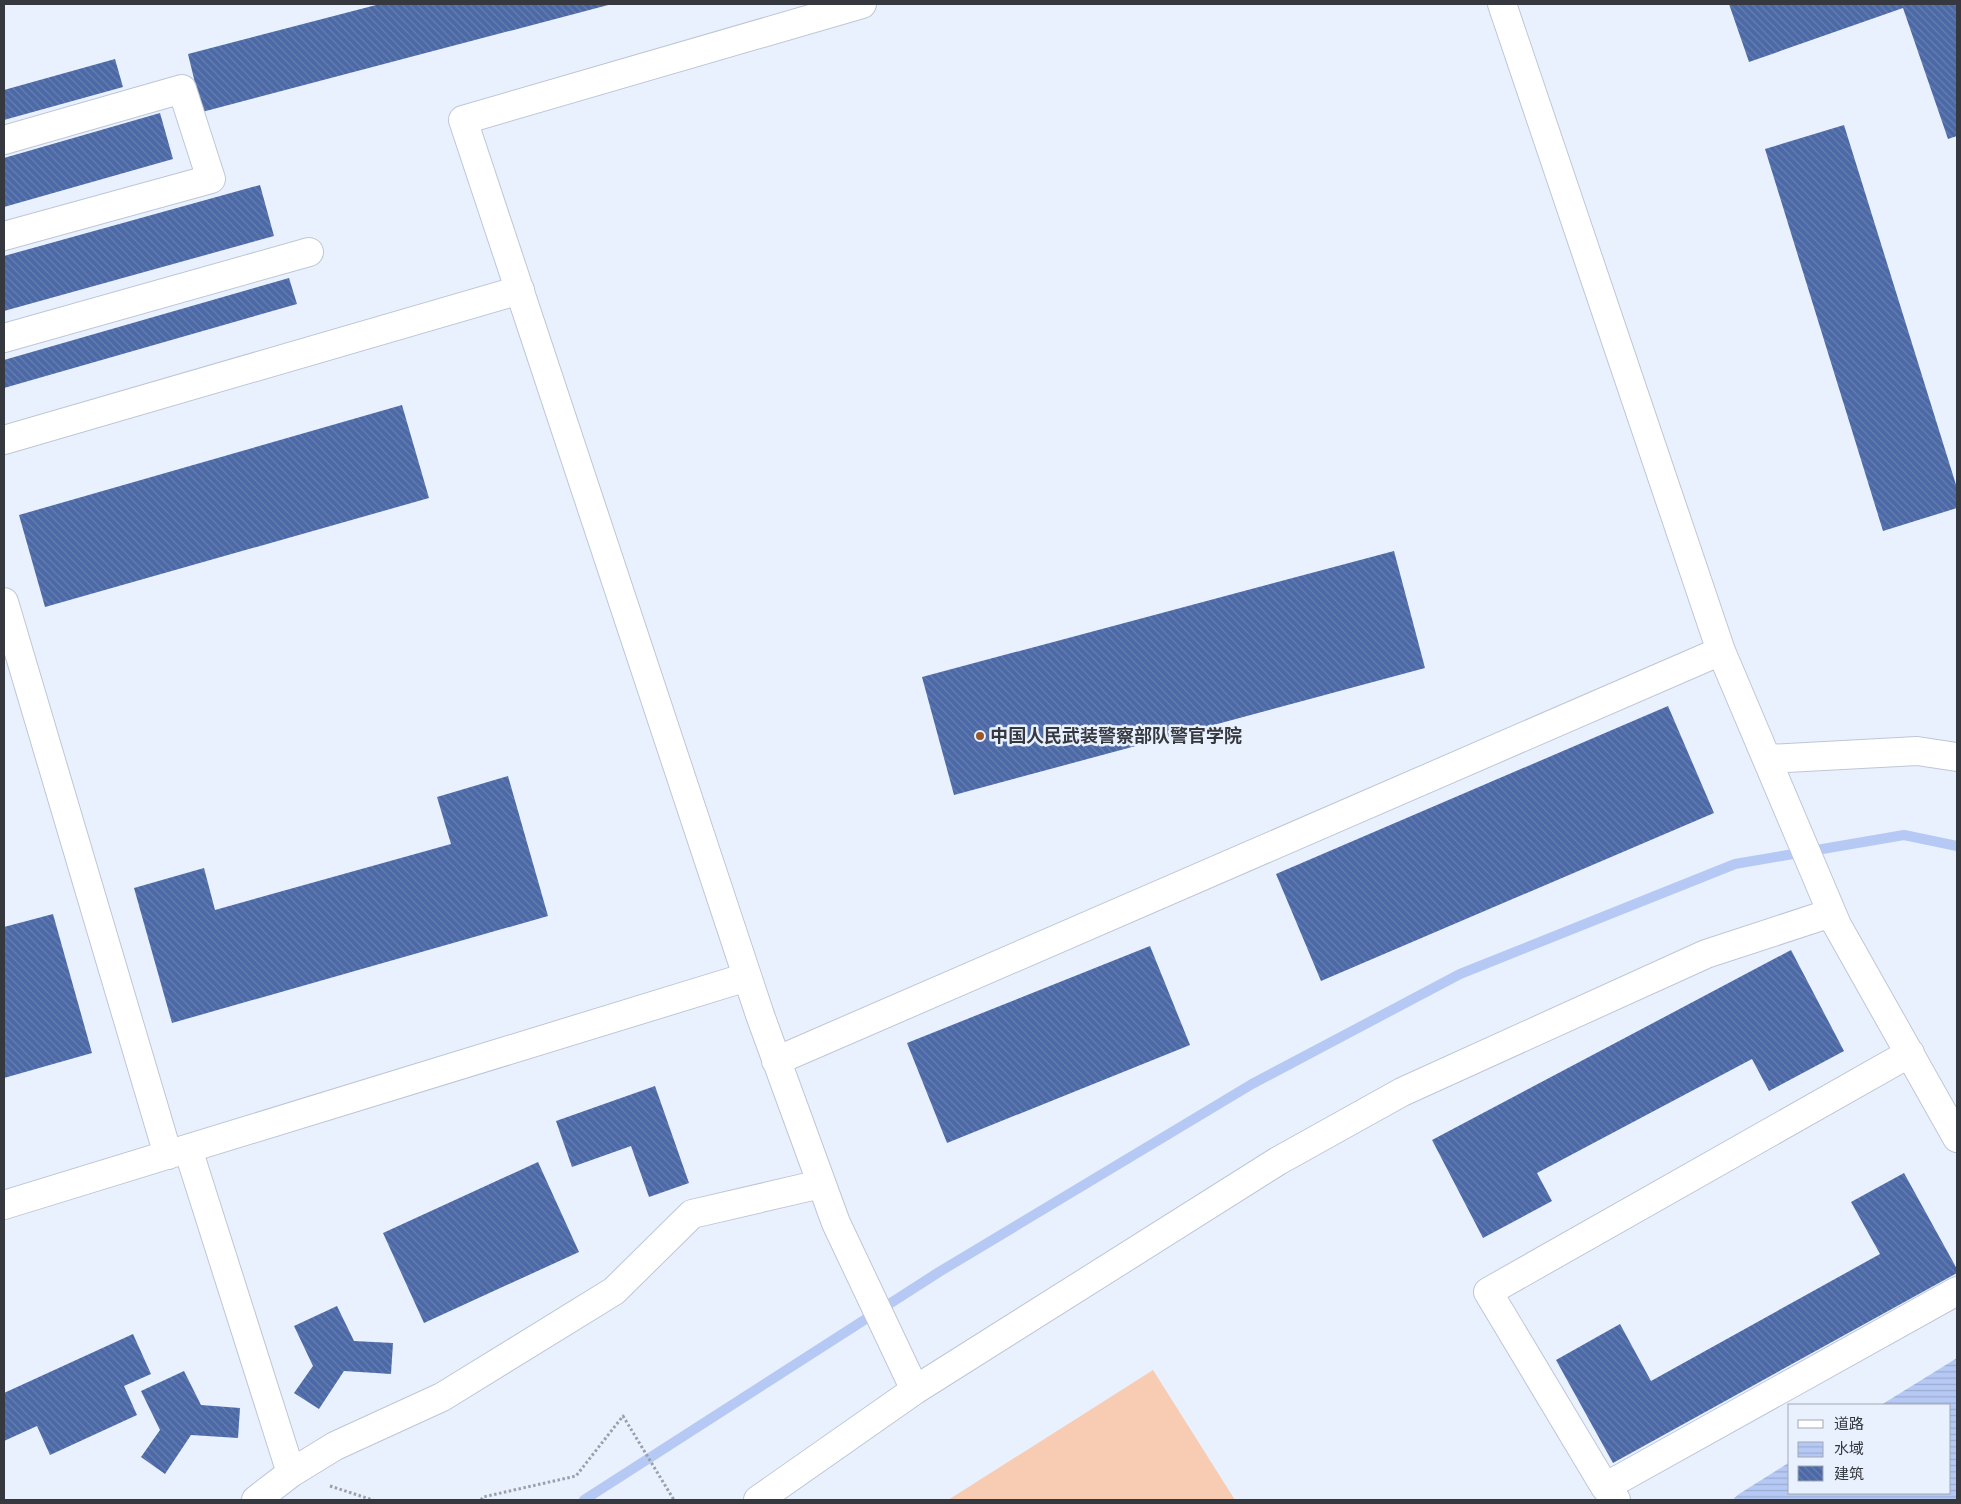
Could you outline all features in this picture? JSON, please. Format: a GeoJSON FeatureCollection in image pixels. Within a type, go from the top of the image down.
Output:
{"type":"FeatureCollection","features":[{"type":"Feature","properties":{"kind":"street"},"geometry":{"type":"LineString","coordinates":[[862,4],[463,120],[776,1061],[849,1254],[915,1390]]}},
{"type":"Feature","properties":{"kind":"street"},"geometry":{"type":"LineString","coordinates":[[1502,4],[1721,651],[1828,906],[1957,1138]]}},
{"type":"Feature","properties":{"kind":"street"},"geometry":{"type":"LineString","coordinates":[[4,140],[182,89],[211,179],[4,236]]}},
{"type":"Feature","properties":{"kind":"street"},"geometry":{"type":"LineString","coordinates":[[4,338],[309,252]]}},
{"type":"Feature","properties":{"kind":"street"},"geometry":{"type":"LineString","coordinates":[[4,440],[520,290]]}},
{"type":"Feature","properties":{"kind":"street"},"geometry":{"type":"LineString","coordinates":[[4,602],[178,1152],[291,1474]]}},
{"type":"Feature","properties":{"kind":"street"},"geometry":{"type":"LineString","coordinates":[[776,1061],[1721,651]]}},
{"type":"Feature","properties":{"kind":"street"},"geometry":{"type":"LineString","coordinates":[[1767,759],[1917,751],[1957,757]]}},
{"type":"Feature","properties":{"kind":"street"},"geometry":{"type":"LineString","coordinates":[[758,1500],[915,1390],[1278,1161],[1402,1092],[1706,954],[1828,906]]}},
{"type":"Feature","properties":{"kind":"street"},"geometry":{"type":"LineString","coordinates":[[4,1205],[747,978]]}},
{"type":"Feature","properties":{"kind":"street"},"geometry":{"type":"LineString","coordinates":[[1910,1054],[1488,1292],[1611,1494],[1957,1292]]}},
{"type":"Feature","properties":{"kind":"street"},"geometry":{"type":"LineString","coordinates":[[256,1500],[291,1474],[335,1446],[442,1397],[614,1291],[692,1214],[822,1184]]}},
{"type":"Feature","properties":{"kind":"path"},"geometry":{"type":"LineString","coordinates":[[481,1500],[483,1497],[576,1476],[623,1416],[674,1500]]}},
{"type":"Feature","properties":{"kind":"shaded area"},"geometry":{"type":"Polygon","coordinates":[[[1153,1370],[1235,1500],[948,1500],[1153,1370]]]}},
{"type":"Feature","properties":{"kind":"water"},"geometry":{"type":"Polygon","coordinates":[[[1957,1358],[1957,1500],[1732,1500],[1788,1463],[1788,1494],[1951,1494],[1951,1404],[1883,1404],[1957,1358]]]}},
{"type":"Feature","properties":{"kind":"building"},"geometry":{"type":"Polygon","coordinates":[[[380,4],[612,4],[202,112],[188,54],[380,4]]]}},
{"type":"Feature","properties":{"kind":"building"},"geometry":{"type":"Polygon","coordinates":[[[1729,4],[1957,4],[1957,136],[1948,139],[1903,8],[1749,62],[1729,4]]]}},
{"type":"Feature","properties":{"kind":"building"},"geometry":{"type":"Polygon","coordinates":[[[115,59],[123,87],[4,120],[4,90],[115,59]]]}},
{"type":"Feature","properties":{"kind":"building"},"geometry":{"type":"Polygon","coordinates":[[[160,113],[173,159],[4,207],[4,158],[160,113]]]}},
{"type":"Feature","properties":{"kind":"building"},"geometry":{"type":"Polygon","coordinates":[[[1844,125],[1957,488],[1957,508],[1883,531],[1765,149],[1844,125]]]}},
{"type":"Feature","properties":{"kind":"building"},"geometry":{"type":"Polygon","coordinates":[[[260,185],[274,236],[4,311],[4,256],[260,185]]]}},
{"type":"Feature","properties":{"kind":"building"},"geometry":{"type":"Polygon","coordinates":[[[289,278],[297,304],[4,388],[4,360],[289,278]]]}},
{"type":"Feature","properties":{"kind":"building"},"geometry":{"type":"Polygon","coordinates":[[[402,405],[429,498],[45,607],[19,515],[402,405]]]}},
{"type":"Feature","properties":{"kind":"building"},"geometry":{"type":"Polygon","coordinates":[[[1394,551],[1425,668],[954,795],[922,677],[1394,551]]]}},
{"type":"Feature","properties":{"kind":"building"},"geometry":{"type":"Polygon","coordinates":[[[1668,706],[1714,813],[1321,981],[1276,874],[1668,706]]]}},
{"type":"Feature","properties":{"kind":"building"},"geometry":{"type":"Polygon","coordinates":[[[508,776],[548,916],[172,1023],[134,888],[204,868],[215,910],[451,844],[437,797],[508,776]]]}},
{"type":"Feature","properties":{"kind":"building"},"geometry":{"type":"Polygon","coordinates":[[[53,914],[92,1053],[4,1078],[4,927],[53,914]]]}},
{"type":"Feature","properties":{"kind":"building"},"geometry":{"type":"Polygon","coordinates":[[[1150,946],[1190,1045],[947,1143],[907,1043],[1150,946]]]}},
{"type":"Feature","properties":{"kind":"building"},"geometry":{"type":"Polygon","coordinates":[[[1791,950],[1844,1051],[1769,1091],[1752,1059],[1537,1173],[1552,1201],[1483,1238],[1432,1140],[1791,950]]]}},
{"type":"Feature","properties":{"kind":"building"},"geometry":{"type":"Polygon","coordinates":[[[655,1086],[689,1183],[649,1197],[631,1146],[572,1167],[556,1121],[655,1086]]]}},
{"type":"Feature","properties":{"kind":"building"},"geometry":{"type":"Polygon","coordinates":[[[538,1162],[579,1252],[424,1323],[383,1233],[538,1162]]]}},
{"type":"Feature","properties":{"kind":"building"},"geometry":{"type":"Polygon","coordinates":[[[1904,1173],[1957,1269],[1957,1273],[1613,1463],[1556,1360],[1620,1324],[1651,1381],[1880,1254],[1851,1202],[1904,1173]]]}},
{"type":"Feature","properties":{"kind":"building"},"geometry":{"type":"Polygon","coordinates":[[[337,1306],[354,1341],[393,1343],[391,1374],[344,1371],[319,1409],[294,1393],[313,1366],[294,1326],[337,1306]]]}},
{"type":"Feature","properties":{"kind":"building"},"geometry":{"type":"Polygon","coordinates":[[[133,1334],[151,1374],[124,1386],[137,1415],[50,1455],[37,1426],[4,1441],[4,1393],[133,1334]]]}},
{"type":"Feature","properties":{"kind":"building"},"geometry":{"type":"Polygon","coordinates":[[[184,1371],[201,1405],[240,1408],[238,1438],[191,1435],[165,1474],[141,1457],[160,1430],[141,1391],[184,1371]]]}},
{"type":"Feature","properties":{"kind":"waterway"},"geometry":{"type":"LineString","coordinates":[[584,1500],[939,1272],[1252,1084],[1460,974],[1735,864],[1904,835],[1957,846]]}},
{"type":"Feature","properties":{"kind":"place","name":"中国人民武装警察部队警官学院"},"geometry":{"type":"Point","coordinates":[980,736]}}]}
